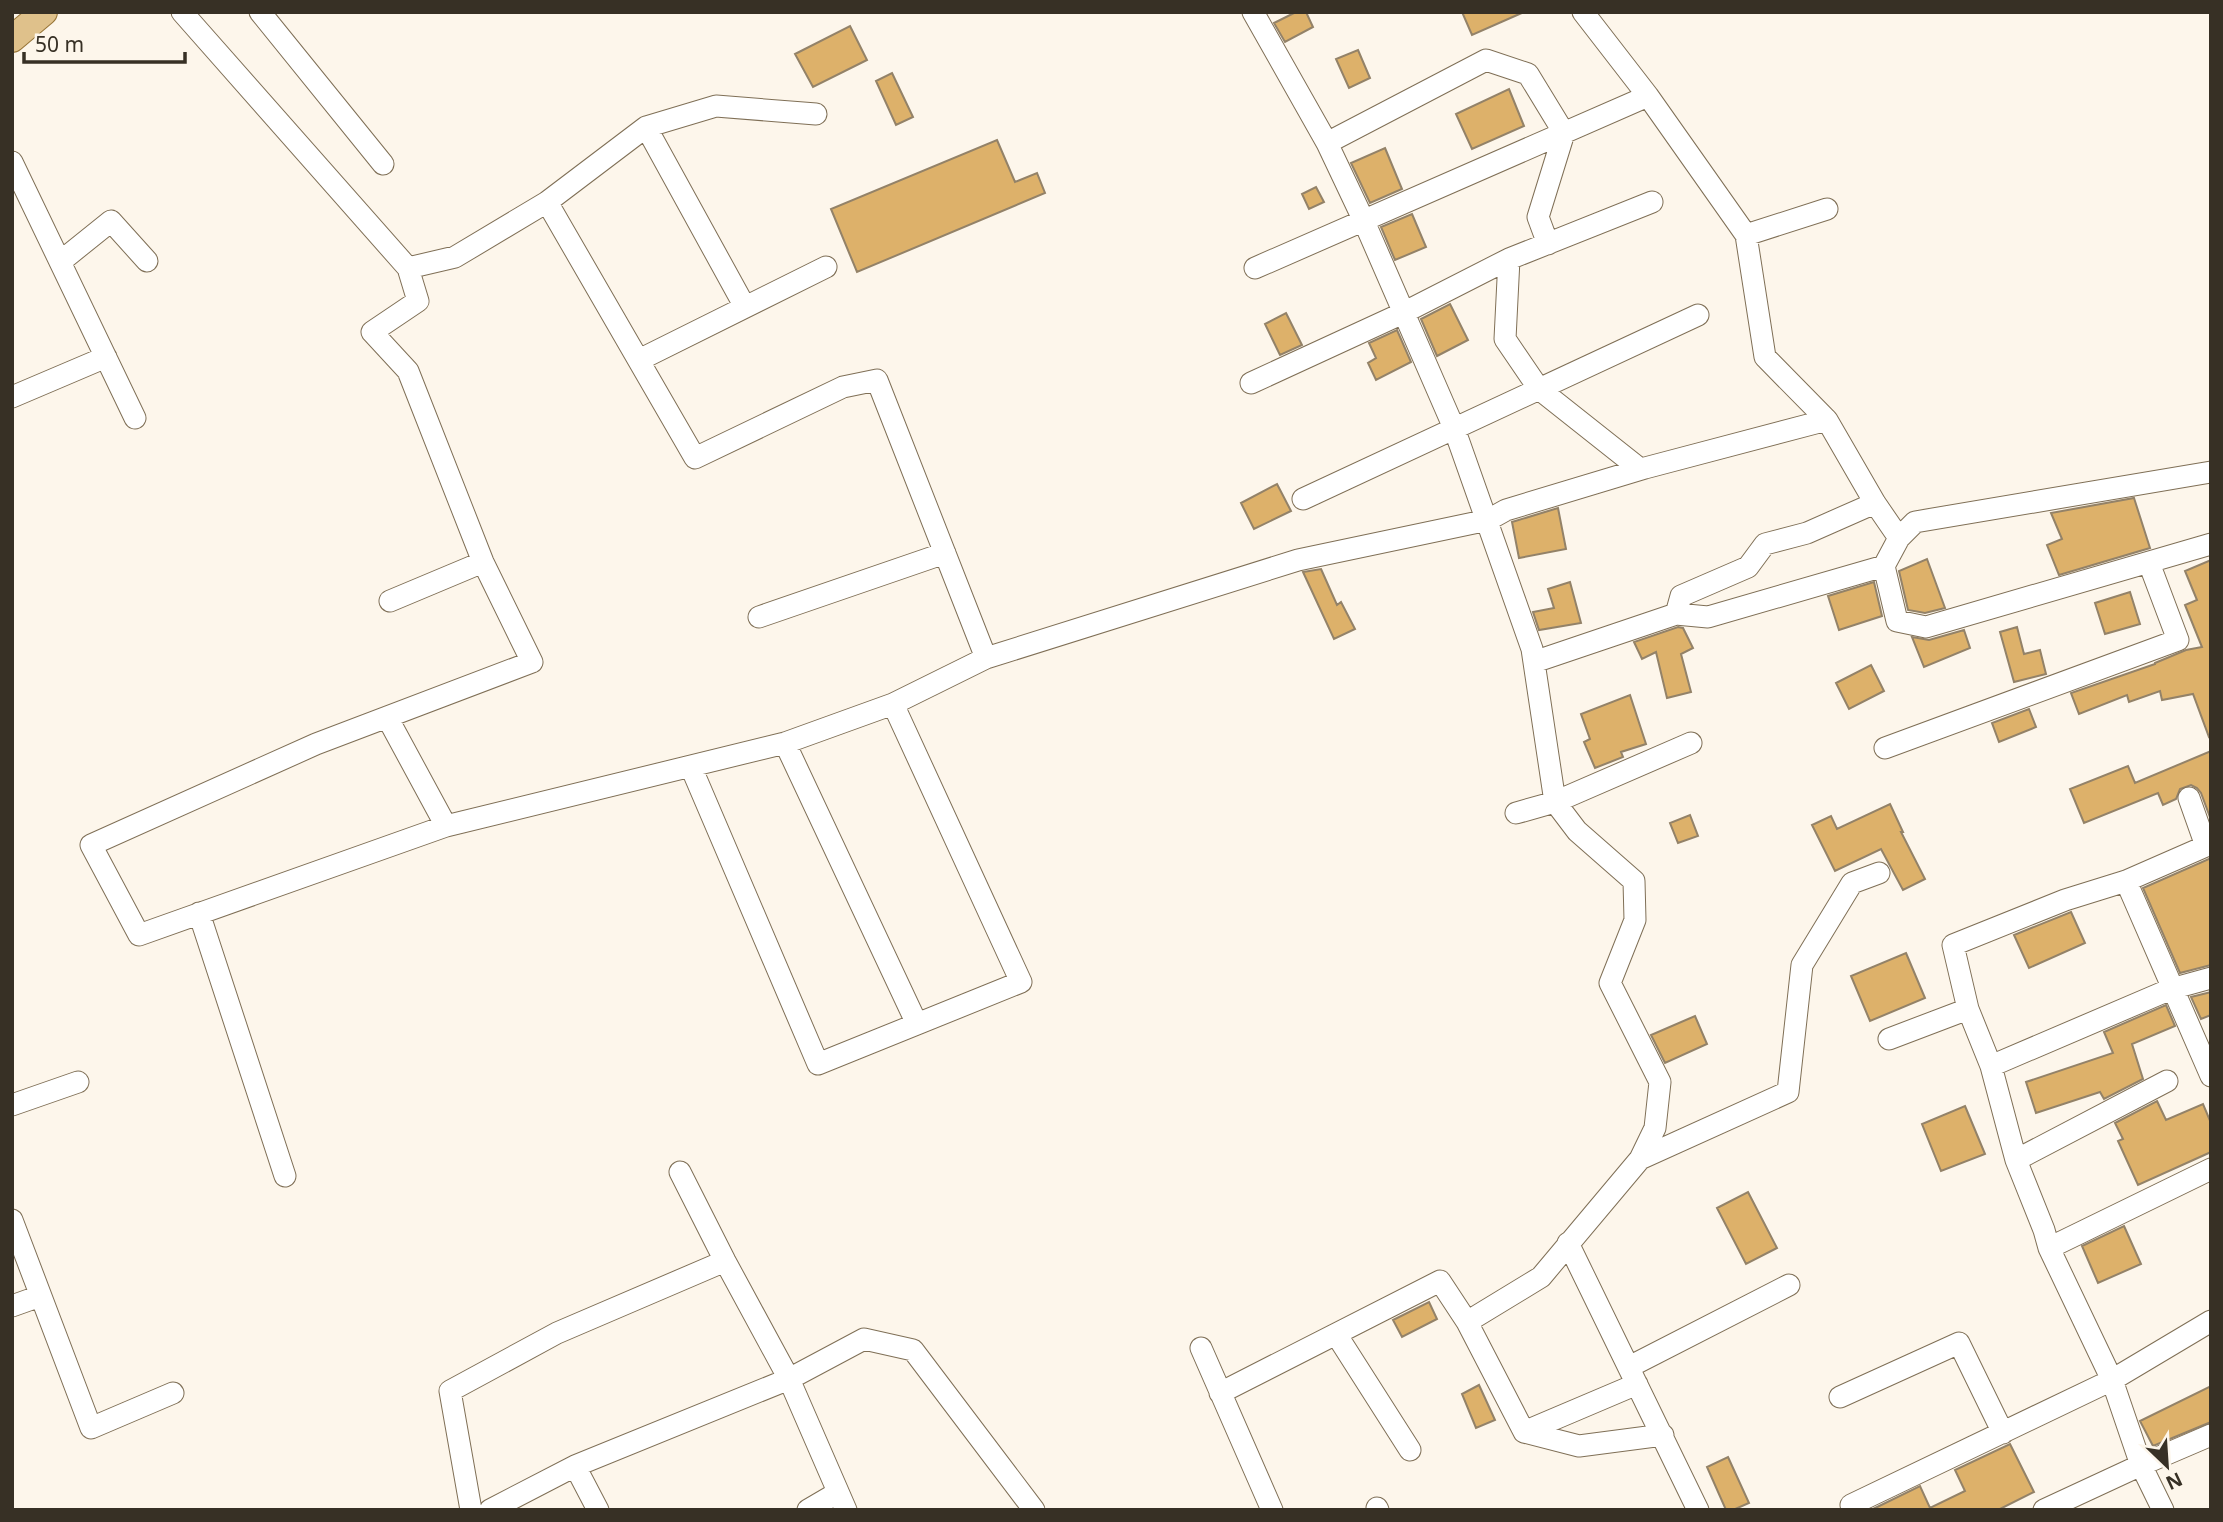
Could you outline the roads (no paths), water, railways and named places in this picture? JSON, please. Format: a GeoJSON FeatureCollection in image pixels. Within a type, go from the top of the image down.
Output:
{"type":"FeatureCollection","features":[{"type":"Feature","properties":{"kind":"main road"},"geometry":{"type":"LineString","coordinates":[[12,39],[44,12]]}},
{"type":"Feature","properties":{"kind":"street"},"geometry":{"type":"LineString","coordinates":[[182,12],[408,268],[418,301],[372,332],[408,371],[483,562],[532,662],[316,744],[91,845],[139,934],[446,826],[785,743],[893,704],[986,658],[1298,560],[1488,520],[1506,510],[1640,469],[1827,420]]}},
{"type":"Feature","properties":{"kind":"street"},"geometry":{"type":"LineString","coordinates":[[260,12],[383,164]]}},
{"type":"Feature","properties":{"kind":"street"},"geometry":{"type":"LineString","coordinates":[[1253,12],[1327,143],[1454,429],[1532,649],[1555,802],[1577,831],[1634,881],[1635,920],[1610,983],[1660,1082],[1655,1128],[1640,1159],[1541,1277],[1467,1322]]}},
{"type":"Feature","properties":{"kind":"street"},"geometry":{"type":"LineString","coordinates":[[1583,12],[1648,96],[1746,235],[1765,357],[1827,420],[1875,503],[1899,538]]}},
{"type":"Feature","properties":{"kind":"street"},"geometry":{"type":"LineString","coordinates":[[1327,143],[1486,60],[1528,74],[1564,133],[1538,218],[1548,244]]}},
{"type":"Feature","properties":{"kind":"street"},"geometry":{"type":"LineString","coordinates":[[1255,268],[1648,96]]}},
{"type":"Feature","properties":{"kind":"street"},"geometry":{"type":"LineString","coordinates":[[408,268],[455,257],[547,202],[646,127],[716,106],[816,114]]}},
{"type":"Feature","properties":{"kind":"street"},"geometry":{"type":"LineString","coordinates":[[646,127],[745,307]]}},
{"type":"Feature","properties":{"kind":"street"},"geometry":{"type":"LineString","coordinates":[[12,162],[135,418]]}},
{"type":"Feature","properties":{"kind":"street"},"geometry":{"type":"LineString","coordinates":[[547,202],[695,458],[843,387],[877,380],[986,658]]}},
{"type":"Feature","properties":{"kind":"street"},"geometry":{"type":"LineString","coordinates":[[1251,383],[1403,313],[1509,259],[1653,202]]}},
{"type":"Feature","properties":{"kind":"street"},"geometry":{"type":"LineString","coordinates":[[1746,235],[1827,209]]}},
{"type":"Feature","properties":{"kind":"street"},"geometry":{"type":"LineString","coordinates":[[60,262],[111,221],[147,261]]}},
{"type":"Feature","properties":{"kind":"street"},"geometry":{"type":"LineString","coordinates":[[1509,259],[1505,339],[1539,389],[1640,469]]}},
{"type":"Feature","properties":{"kind":"street"},"geometry":{"type":"LineString","coordinates":[[639,360],[826,267]]}},
{"type":"Feature","properties":{"kind":"street"},"geometry":{"type":"LineString","coordinates":[[1303,499],[1698,316]]}},
{"type":"Feature","properties":{"kind":"street"},"geometry":{"type":"LineString","coordinates":[[12,397],[106,357]]}},
{"type":"Feature","properties":{"kind":"street"},"geometry":{"type":"LineString","coordinates":[[2211,472],[1916,522],[1899,538],[1884,566],[1897,621],[1926,627],[2211,544]]}},
{"type":"Feature","properties":{"kind":"street"},"geometry":{"type":"LineString","coordinates":[[1676,614],[1681,596],[1748,567],[1765,544],[1807,533],[1875,503]]}},
{"type":"Feature","properties":{"kind":"street"},"geometry":{"type":"LineString","coordinates":[[759,617],[945,553]]}},
{"type":"Feature","properties":{"kind":"street"},"geometry":{"type":"LineString","coordinates":[[390,601],[483,562]]}},
{"type":"Feature","properties":{"kind":"street"},"geometry":{"type":"LineString","coordinates":[[1885,748],[2178,640],[2149,563]]}},
{"type":"Feature","properties":{"kind":"street"},"geometry":{"type":"LineString","coordinates":[[1534,662],[1676,614],[1708,617],[1884,566]]}},
{"type":"Feature","properties":{"kind":"street"},"geometry":{"type":"LineString","coordinates":[[691,767],[818,1064],[1021,982],[893,704]]}},
{"type":"Feature","properties":{"kind":"street"},"geometry":{"type":"LineString","coordinates":[[387,717],[446,826]]}},
{"type":"Feature","properties":{"kind":"street"},"geometry":{"type":"LineString","coordinates":[[785,743],[917,1024]]}},
{"type":"Feature","properties":{"kind":"street"},"geometry":{"type":"LineString","coordinates":[[1516,813],[1555,802],[1692,743]]}},
{"type":"Feature","properties":{"kind":"street"},"geometry":{"type":"LineString","coordinates":[[2163,1510],[2141,1465],[2112,1380],[2049,1248],[2016,1160],[1991,1066],[1968,1009],[1953,945],[2065,900],[2126,881],[2206,846],[2189,798]]}},
{"type":"Feature","properties":{"kind":"street"},"geometry":{"type":"LineString","coordinates":[[1640,1159],[1788,1092],[1802,965],[1852,883],[1879,873]]}},
{"type":"Feature","properties":{"kind":"street"},"geometry":{"type":"LineString","coordinates":[[2126,881],[2211,1076]]}},
{"type":"Feature","properties":{"kind":"street"},"geometry":{"type":"LineString","coordinates":[[199,914],[285,1177]]}},
{"type":"Feature","properties":{"kind":"street"},"geometry":{"type":"LineString","coordinates":[[1991,1066],[2171,989],[2211,978]]}},
{"type":"Feature","properties":{"kind":"street"},"geometry":{"type":"LineString","coordinates":[[1889,1039],[1968,1009]]}},
{"type":"Feature","properties":{"kind":"street"},"geometry":{"type":"LineString","coordinates":[[2016,1160],[2167,1081]]}},
{"type":"Feature","properties":{"kind":"street"},"geometry":{"type":"LineString","coordinates":[[12,1105],[78,1082]]}},
{"type":"Feature","properties":{"kind":"street"},"geometry":{"type":"LineString","coordinates":[[2049,1248],[2211,1169]]}},
{"type":"Feature","properties":{"kind":"street"},"geometry":{"type":"LineString","coordinates":[[680,1172],[789,1379],[841,1502],[808,1510]]}},
{"type":"Feature","properties":{"kind":"street"},"geometry":{"type":"LineString","coordinates":[[12,1220],[91,1428],[173,1393]]}},
{"type":"Feature","properties":{"kind":"street"},"geometry":{"type":"LineString","coordinates":[[1568,1243],[1698,1510]]}},
{"type":"Feature","properties":{"kind":"street"},"geometry":{"type":"LineString","coordinates":[[471,1510],[450,1391],[557,1334],[725,1261]]}},
{"type":"Feature","properties":{"kind":"street"},"geometry":{"type":"LineString","coordinates":[[1220,1393],[1440,1281],[1467,1322],[1524,1432],[1579,1446],[1662,1436]]}},
{"type":"Feature","properties":{"kind":"street"},"geometry":{"type":"LineString","coordinates":[[1524,1432],[1633,1375],[1789,1285]]}},
{"type":"Feature","properties":{"kind":"street"},"geometry":{"type":"LineString","coordinates":[[12,1306],[40,1296]]}},
{"type":"Feature","properties":{"kind":"street"},"geometry":{"type":"LineString","coordinates":[[1853,1510],[1851,1506],[2112,1380],[2211,1321]]}},
{"type":"Feature","properties":{"kind":"street"},"geometry":{"type":"LineString","coordinates":[[1336,1334],[1410,1450]]}},
{"type":"Feature","properties":{"kind":"street"},"geometry":{"type":"LineString","coordinates":[[490,1510],[575,1466],[789,1379],[864,1339],[913,1350],[1034,1510]]}},
{"type":"Feature","properties":{"kind":"street"},"geometry":{"type":"LineString","coordinates":[[1840,1397],[1959,1343],[2003,1433]]}},
{"type":"Feature","properties":{"kind":"street"},"geometry":{"type":"LineString","coordinates":[[1201,1348],[1272,1510]]}},
{"type":"Feature","properties":{"kind":"street"},"geometry":{"type":"LineString","coordinates":[[2044,1510],[2211,1435]]}},
{"type":"Feature","properties":{"kind":"street"},"geometry":{"type":"LineString","coordinates":[[575,1466],[598,1510]]}}]}
